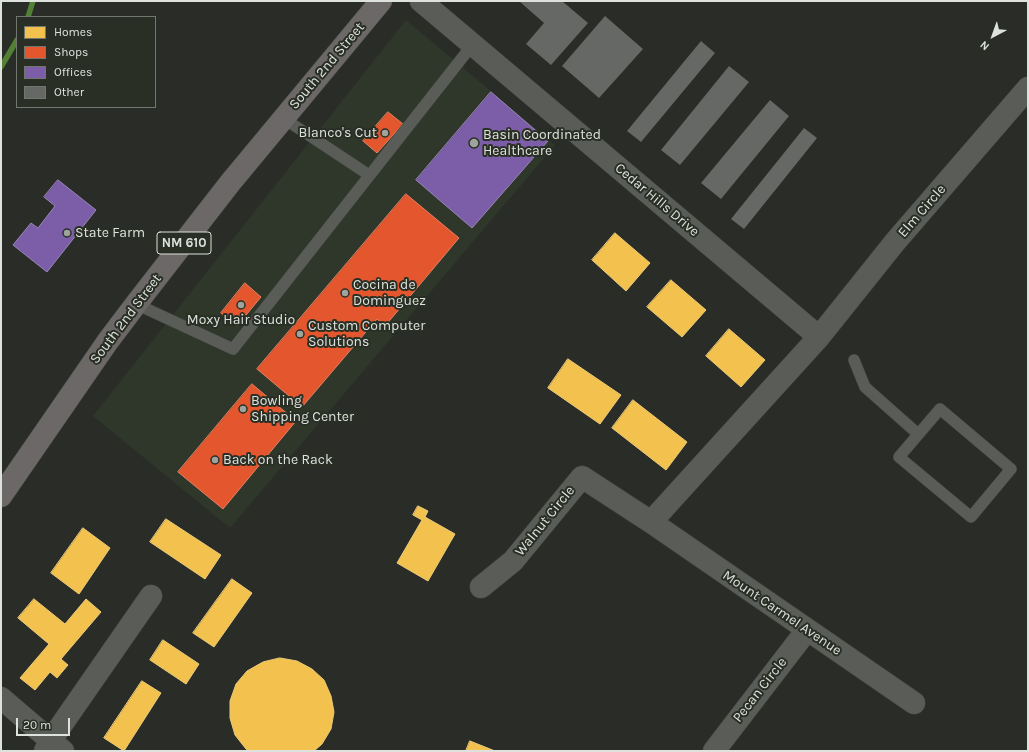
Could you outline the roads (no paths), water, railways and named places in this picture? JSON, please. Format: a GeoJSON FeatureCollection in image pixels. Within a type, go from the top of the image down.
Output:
{"type":"FeatureCollection","features":[{"type":"Feature","properties":{"kind":"main road","name":"South 2nd Street"},"geometry":{"type":"LineString","coordinates":[[1,496],[108,341],[136,304],[230,183],[381,1]]}},
{"type":"Feature","properties":{"kind":"street","name":"Cedar Hills Drive"},"geometry":{"type":"LineString","coordinates":[[421,1],[819,337]]}},
{"type":"Feature","properties":{"kind":"street","name":"Elm Circle"},"geometry":{"type":"LineString","coordinates":[[651,522],[819,337],[895,242],[1028,88]]}},
{"type":"Feature","properties":{"kind":"street","name":"Walnut Circle"},"geometry":{"type":"LineString","coordinates":[[481,587],[513,561],[582,477],[651,522]]}},
{"type":"Feature","properties":{"kind":"street","name":"Mount Carmel Avenue"},"geometry":{"type":"LineString","coordinates":[[651,522],[914,702]]}},
{"type":"Feature","properties":{"kind":"street"},"geometry":{"type":"LineString","coordinates":[[1,698],[53,747],[152,596]]}},
{"type":"Feature","properties":{"kind":"street","name":"Pecan Circle"},"geometry":{"type":"LineString","coordinates":[[714,751],[807,630]]}},
{"type":"Feature","properties":{"kind":"lane"},"geometry":{"type":"LineString","coordinates":[[136,304],[233,349],[473,44]]}},
{"type":"Feature","properties":{"kind":"lane"},"geometry":{"type":"LineString","coordinates":[[283,118],[369,175]]}},
{"type":"Feature","properties":{"kind":"lane"},"geometry":{"type":"LineString","coordinates":[[854,360],[865,387],[918,434]]}},
{"type":"Feature","properties":{"kind":"lane"},"geometry":{"type":"LineString","coordinates":[[940,409],[1011,470],[971,517],[899,457],[918,434],[940,409]]}},
{"type":"Feature","properties":{"kind":"waterway"},"geometry":{"type":"LineString","coordinates":[[28,16],[33,1]]}},
{"type":"Feature","properties":{"kind":"waterway"},"geometry":{"type":"LineString","coordinates":[[1,67],[16,42]]}},
{"type":"Feature","properties":{"kind":"place","name":"Blanco's Cut"},"geometry":{"type":"Point","coordinates":[385,133]}},
{"type":"Feature","properties":{"kind":"place","name":"Basin Coordinated Healthcare"},"geometry":{"type":"Point","coordinates":[474,143]}},
{"type":"Feature","properties":{"kind":"place","name":"State Farm"},"geometry":{"type":"Point","coordinates":[67,233]}},
{"type":"Feature","properties":{"kind":"place","name":"Cocina de Dominguez"},"geometry":{"type":"Point","coordinates":[345,293]}},
{"type":"Feature","properties":{"kind":"place","name":"Moxy Hair Studio"},"geometry":{"type":"Point","coordinates":[241,305]}},
{"type":"Feature","properties":{"kind":"place","name":"Custom Computer Solutions"},"geometry":{"type":"Point","coordinates":[300,334]}},
{"type":"Feature","properties":{"kind":"place","name":"Bowling Shipping Center"},"geometry":{"type":"Point","coordinates":[243,409]}},
{"type":"Feature","properties":{"kind":"place","name":"Back on the Rack"},"geometry":{"type":"Point","coordinates":[215,460]}}]}
